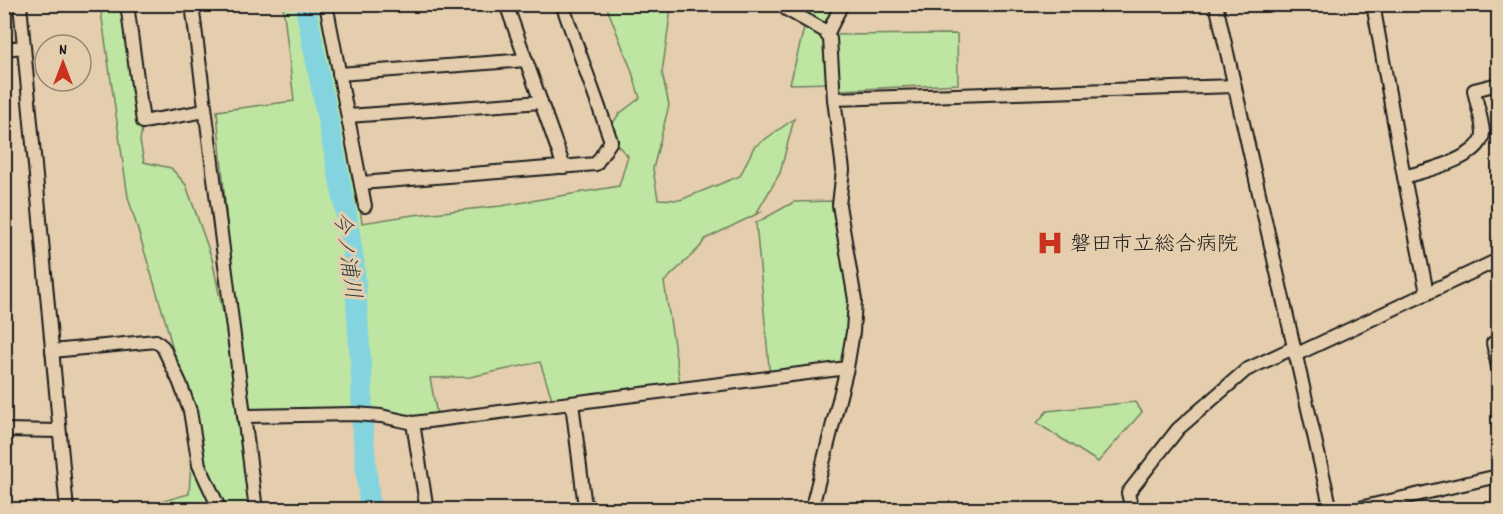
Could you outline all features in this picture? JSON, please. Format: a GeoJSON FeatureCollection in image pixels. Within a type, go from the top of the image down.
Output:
{"type":"FeatureCollection","features":[{"type":"Feature","properties":{"kind":"street"},"geometry":{"type":"LineString","coordinates":[[20,4],[67,510]]}},
{"type":"Feature","properties":{"kind":"street"},"geometry":{"type":"LineString","coordinates":[[127,4],[142,122],[205,111]]}},
{"type":"Feature","properties":{"kind":"street"},"geometry":{"type":"LineString","coordinates":[[192,4],[256,510]]}},
{"type":"Feature","properties":{"kind":"street"},"geometry":{"type":"LineString","coordinates":[[326,4],[365,206]]}},
{"type":"Feature","properties":{"kind":"street"},"geometry":{"type":"LineString","coordinates":[[506,4],[564,167]]}},
{"type":"Feature","properties":{"kind":"street"},"geometry":{"type":"LineString","coordinates":[[361,183],[596,164],[611,141],[562,4]]}},
{"type":"Feature","properties":{"kind":"street"},"geometry":{"type":"LineString","coordinates":[[784,4],[786,9],[825,31],[830,39],[834,99],[843,170],[839,205],[855,300],[847,368],[814,498],[815,510]]}},
{"type":"Feature","properties":{"kind":"street"},"geometry":{"type":"LineString","coordinates":[[827,34],[842,4]]}},
{"type":"Feature","properties":{"kind":"street"},"geometry":{"type":"LineString","coordinates":[[1216,4],[1331,510]]}},
{"type":"Feature","properties":{"kind":"street"},"geometry":{"type":"LineString","coordinates":[[1373,4],[1427,293]]}},
{"type":"Feature","properties":{"kind":"street"},"geometry":{"type":"LineString","coordinates":[[4,49],[24,47]]}},
{"type":"Feature","properties":{"kind":"street"},"geometry":{"type":"LineString","coordinates":[[339,74],[526,60]]}},
{"type":"Feature","properties":{"kind":"street"},"geometry":{"type":"LineString","coordinates":[[1404,177],[1451,162],[1476,148],[1481,142],[1483,132],[1474,90],[1498,84]]}},
{"type":"Feature","properties":{"kind":"street"},"geometry":{"type":"LineString","coordinates":[[834,99],[1235,86]]}},
{"type":"Feature","properties":{"kind":"street"},"geometry":{"type":"LineString","coordinates":[[348,116],[541,102]]}},
{"type":"Feature","properties":{"kind":"street"},"geometry":{"type":"LineString","coordinates":[[1132,510],[1128,493],[1178,429],[1246,370],[1427,293],[1498,260]]}},
{"type":"Feature","properties":{"kind":"street"},"geometry":{"type":"LineString","coordinates":[[52,351],[156,341],[163,347],[190,411],[199,465],[220,510]]}},
{"type":"Feature","properties":{"kind":"street"},"geometry":{"type":"LineString","coordinates":[[1493,343],[1498,367]]}},
{"type":"Feature","properties":{"kind":"street"},"geometry":{"type":"LineString","coordinates":[[244,416],[355,414],[381,416],[413,423],[847,368]]}},
{"type":"Feature","properties":{"kind":"street"},"geometry":{"type":"LineString","coordinates":[[572,403],[584,499],[588,510]]}},
{"type":"Feature","properties":{"kind":"street"},"geometry":{"type":"LineString","coordinates":[[413,423],[427,510]]}},
{"type":"Feature","properties":{"kind":"street"},"geometry":{"type":"LineString","coordinates":[[4,430],[59,431]]}},
{"type":"Feature","properties":{"kind":"street"},"geometry":{"type":"LineString","coordinates":[[1351,510],[1498,476]]}},
{"type":"Feature","properties":{"kind":"green space"},"geometry":{"type":"Polygon","coordinates":[[[100,5],[125,5],[143,122],[140,141],[144,162],[171,168],[186,185],[212,259],[243,409],[217,111],[294,101],[283,5],[327,5],[343,93],[362,223],[501,206],[619,186],[628,156],[614,142],[613,123],[619,114],[640,98],[606,5],[670,5],[662,73],[669,105],[653,169],[658,199],[680,200],[740,176],[754,147],[794,119],[780,173],[756,214],[763,211],[705,239],[700,247],[664,282],[681,389],[554,405],[540,362],[470,377],[430,378],[438,420],[376,412],[245,416],[250,509],[162,509],[163,501],[189,494],[193,428],[166,323],[128,197],[100,5]]]}},
{"type":"Feature","properties":{"kind":"green space"},"geometry":{"type":"Polygon","coordinates":[[[786,5],[842,5],[828,35],[957,34],[958,84],[841,90],[833,83],[790,84],[806,20],[786,5]]]}},
{"type":"Feature","properties":{"kind":"green space"},"geometry":{"type":"Polygon","coordinates":[[[832,201],[855,300],[847,368],[770,378],[756,223],[794,202],[832,201]]]}},
{"type":"Feature","properties":{"kind":"green space"},"geometry":{"type":"Polygon","coordinates":[[[1135,402],[1142,412],[1098,462],[1037,423],[1047,411],[1135,402]]]}},
{"type":"Feature","properties":{"kind":"waterway","name":"今ノ浦川"},"geometry":{"type":"LineString","coordinates":[[305,4],[354,263],[362,385],[362,421],[370,510]]}},
{"type":"Feature","properties":{"kind":"place","name":"磐田市立総合病院"},"geometry":{"type":"Point","coordinates":[1050,243]}}]}
